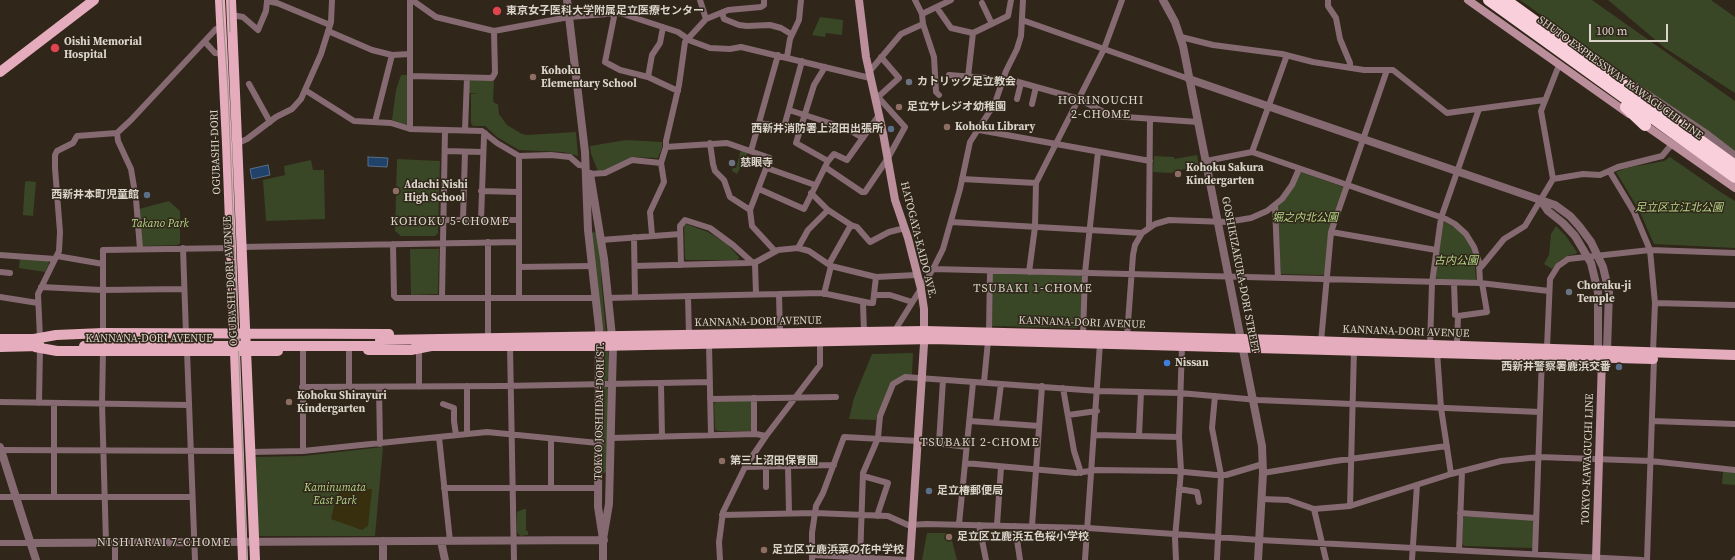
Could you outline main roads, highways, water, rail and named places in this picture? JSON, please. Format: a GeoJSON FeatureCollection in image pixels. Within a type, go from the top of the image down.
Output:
{"type":"FeatureCollection","features":[{"type":"Feature","properties":{"kind":"highway"},"geometry":{"type":"LineString","coordinates":[[1481,0],[1526,32],[1614,99],[1630,109],[1645,125]]}},
{"type":"Feature","properties":{"kind":"highway","name":"SHUTO EXPRESSWAY KAWAGUCHI LINE"},"geometry":{"type":"LineString","coordinates":[[1490,0],[1735,177]]}},
{"type":"Feature","properties":{"kind":"highway","name":"SHUTO EXPRESSWAY KAWAGUCHI LINE"},"geometry":{"type":"LineString","coordinates":[[1506,0],[1735,165]]}},
{"type":"Feature","properties":{"kind":"main road"},"geometry":{"type":"LineString","coordinates":[[0,72],[94,0]]}},
{"type":"Feature","properties":{"kind":"main road","name":"OGUBASHI-DORI"},"geometry":{"type":"LineString","coordinates":[[220,0],[236,247],[236,351]]}},
{"type":"Feature","properties":{"kind":"main road","name":"OGUBASHI-DORI AVENUE"},"geometry":{"type":"LineString","coordinates":[[231,0],[236,144],[236,247],[246,334],[245,452],[242,542],[243,560]]}},
{"type":"Feature","properties":{"kind":"main road","name":"HATOGAYA-KAIDO AVE."},"geometry":{"type":"LineString","coordinates":[[859,0],[870,75],[876,97],[897,207],[905,228],[921,289],[924,309],[922,379],[910,560]]}},
{"type":"Feature","properties":{"kind":"main road"},"geometry":{"type":"LineString","coordinates":[[1468,0],[1735,188]]}},
{"type":"Feature","properties":{"kind":"main road"},"geometry":{"type":"LineString","coordinates":[[1498,0],[1541,29],[1735,169]]}},
{"type":"Feature","properties":{"kind":"main road","name":"KANNANA-DORI AVENUE"},"geometry":{"type":"LineString","coordinates":[[37,343],[56,335],[103,334],[408,334],[430,342],[510,346],[689,336],[896,331],[924,335]]}},
{"type":"Feature","properties":{"kind":"main road","name":"KANNANA-DORI AVENUE"},"geometry":{"type":"LineString","coordinates":[[612,341],[709,344],[820,341],[924,335],[1083,335],[1127,336],[1354,350],[1457,346],[1545,352]]}},
{"type":"Feature","properties":{"kind":"main road","name":"KANNANA-DORI AVENUE"},"geometry":{"type":"LineString","coordinates":[[988,336],[1100,343],[1182,346],[1321,342],[1434,348],[1654,355],[1735,360]]}},
{"type":"Feature","properties":{"kind":"main road","name":"KANNANA-DORI AVENUE"},"geometry":{"type":"LineString","coordinates":[[37,343],[380,343],[430,342],[488,338],[598,342]]}},
{"type":"Feature","properties":{"kind":"main road"},"geometry":{"type":"LineString","coordinates":[[0,339],[37,343]]}},
{"type":"Feature","properties":{"kind":"main road","name":"KANNANA-DORI AVENUE"},"geometry":{"type":"LineString","coordinates":[[37,343],[57,351],[349,351],[411,350],[419,349],[430,342]]}},
{"type":"Feature","properties":{"kind":"main road"},"geometry":{"type":"LineString","coordinates":[[0,347],[37,343]]}},
{"type":"Feature","properties":{"kind":"main road","name":"OGUBASHI-DORI AVENUE"},"geometry":{"type":"LineString","coordinates":[[236,351],[255,560]]}},
{"type":"Feature","properties":{"kind":"main road","name":"TOKYO-KAWAGUCHI LINE"},"geometry":{"type":"LineString","coordinates":[[1596,559],[1602,353]]}},
{"type":"Feature","properties":{"kind":"main road","name":"KANNANA-DORI AVENUE"},"geometry":{"type":"LineString","coordinates":[[1654,355],[1735,355]]}},
{"type":"Feature","properties":{"kind":"water"},"geometry":{"type":"Polygon","coordinates":[[[368,157],[388,158],[387,167],[368,166],[368,157]]]}},
{"type":"Feature","properties":{"kind":"water"},"geometry":{"type":"Polygon","coordinates":[[[268,165],[270,175],[252,179],[250,169],[268,165]]]}},
{"type":"Feature","properties":{"kind":"tram line"},"geometry":{"type":"LineString","coordinates":[[222,0],[228,90],[247,560]]}},
{"type":"Feature","properties":{"kind":"tram line"},"geometry":{"type":"LineString","coordinates":[[229,0],[230,32]]}},
{"type":"Feature","properties":{"kind":"place","name":"東京女子医科大学附属足立医療センター"},"geometry":{"type":"Point","coordinates":[497,11]}},
{"type":"Feature","properties":{"kind":"place","name":"Oishi Memorial Hospital"},"geometry":{"type":"Point","coordinates":[55,48]}},
{"type":"Feature","properties":{"kind":"place","name":"Kohoku Elementary School"},"geometry":{"type":"Point","coordinates":[533,77]}},
{"type":"Feature","properties":{"kind":"place","name":"カトリック足立教会"},"geometry":{"type":"Point","coordinates":[909,82]}},
{"type":"Feature","properties":{"kind":"place","name":"足立サレジオ幼稚園"},"geometry":{"type":"Point","coordinates":[899,107]}},
{"type":"Feature","properties":{"kind":"place","name":"Kohoku Library"},"geometry":{"type":"Point","coordinates":[947,127]}},
{"type":"Feature","properties":{"kind":"place","name":"西新井消防署上沼田出張所"},"geometry":{"type":"Point","coordinates":[891,129]}},
{"type":"Feature","properties":{"kind":"place","name":"慈眼寺"},"geometry":{"type":"Point","coordinates":[732,163]}},
{"type":"Feature","properties":{"kind":"place","name":"Kohoku Sakura Kindergarten"},"geometry":{"type":"Point","coordinates":[1178,174]}},
{"type":"Feature","properties":{"kind":"place","name":"Adachi Nishi High School"},"geometry":{"type":"Point","coordinates":[396,191]}},
{"type":"Feature","properties":{"kind":"place","name":"西新井本町児童館"},"geometry":{"type":"Point","coordinates":[147,195]}},
{"type":"Feature","properties":{"kind":"place","name":"Choraku-ji Temple"},"geometry":{"type":"Point","coordinates":[1569,292]}},
{"type":"Feature","properties":{"kind":"place","name":"Nissan"},"geometry":{"type":"Point","coordinates":[1167,363]}},
{"type":"Feature","properties":{"kind":"place","name":"西新井警察署鹿浜交番"},"geometry":{"type":"Point","coordinates":[1619,367]}},
{"type":"Feature","properties":{"kind":"place","name":"Kohoku Shirayuri Kindergarten"},"geometry":{"type":"Point","coordinates":[289,402]}},
{"type":"Feature","properties":{"kind":"place","name":"第三上沼田保育園"},"geometry":{"type":"Point","coordinates":[722,461]}},
{"type":"Feature","properties":{"kind":"place","name":"足立椿郵便局"},"geometry":{"type":"Point","coordinates":[929,491]}},
{"type":"Feature","properties":{"kind":"place","name":"足立区立鹿浜五色桜小学校"},"geometry":{"type":"Point","coordinates":[949,537]}},
{"type":"Feature","properties":{"kind":"place","name":"足立区立鹿浜菜の花中学校"},"geometry":{"type":"Point","coordinates":[764,550]}},
{"type":"Feature","properties":{"kind":"district","name":"HORINOUCHI 2-CHOME"},"geometry":{"type":"Point","coordinates":[1101,108]}},
{"type":"Feature","properties":{"kind":"district","name":"KOHOKU 5-CHOME"},"geometry":{"type":"Point","coordinates":[450,222]}},
{"type":"Feature","properties":{"kind":"district","name":"TSUBAKI 1-CHOME"},"geometry":{"type":"Point","coordinates":[1033,289]}},
{"type":"Feature","properties":{"kind":"district","name":"TSUBAKI 2-CHOME"},"geometry":{"type":"Point","coordinates":[980,443]}},
{"type":"Feature","properties":{"kind":"district","name":"NISHIARAI 7-CHOME"},"geometry":{"type":"Point","coordinates":[164,543]}},
{"type":"Feature","properties":{"kind":"park label","name":"足立区立江北公園"},"geometry":{"type":"Point","coordinates":[1679,208]}},
{"type":"Feature","properties":{"kind":"park label","name":"堀之内北公園"},"geometry":{"type":"Point","coordinates":[1305,218]}},
{"type":"Feature","properties":{"kind":"park label","name":"Takano Park"},"geometry":{"type":"Point","coordinates":[160,224]}},
{"type":"Feature","properties":{"kind":"park label","name":"古内公園"},"geometry":{"type":"Point","coordinates":[1456,261]}},
{"type":"Feature","properties":{"kind":"park label","name":"Kaminumata East Park"},"geometry":{"type":"Point","coordinates":[335,494]}}]}
